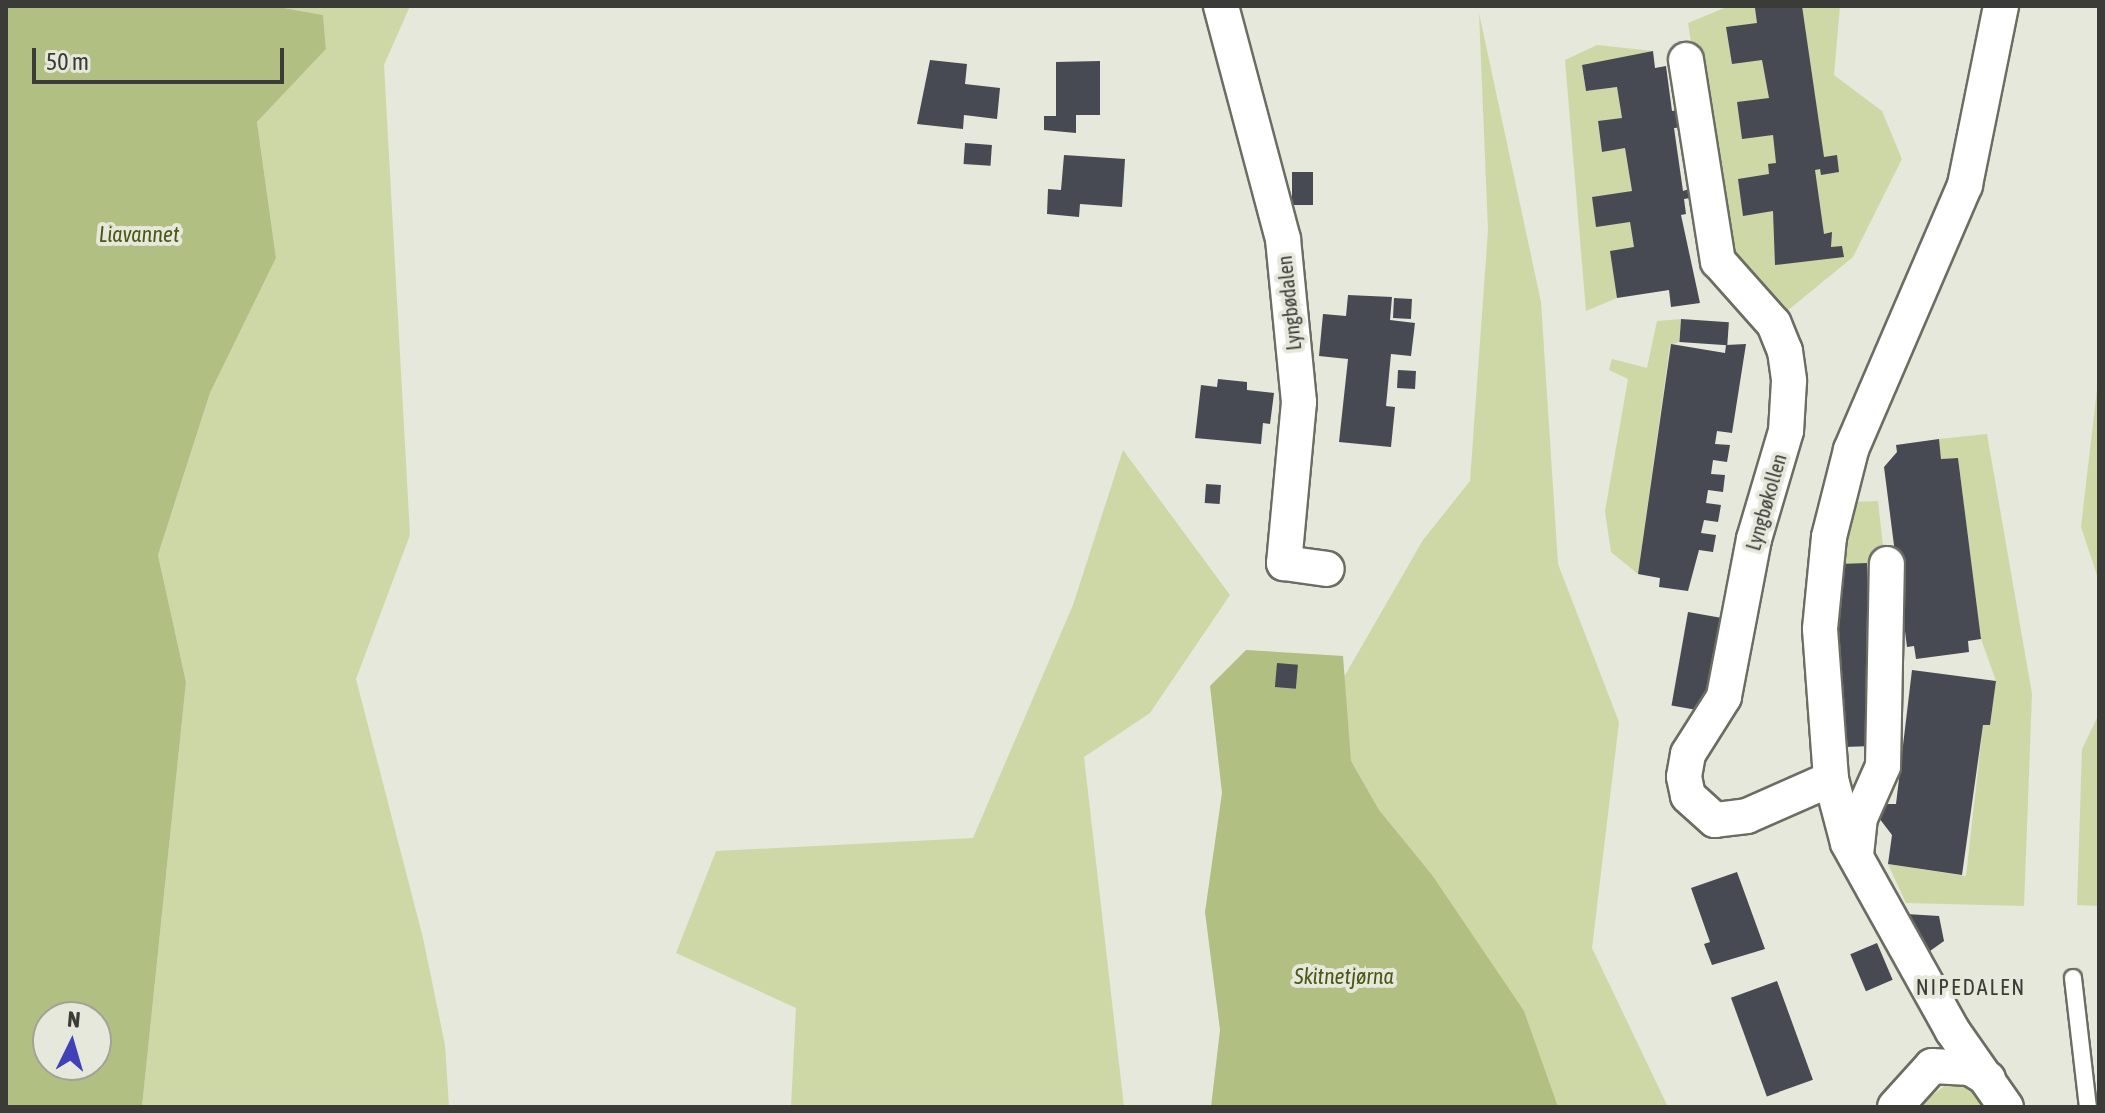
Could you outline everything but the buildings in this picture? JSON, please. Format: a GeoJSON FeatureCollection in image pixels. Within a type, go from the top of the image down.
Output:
{"type":"FeatureCollection","features":[{"type":"Feature","properties":{"kind":"street","name":"Lyngbødalen"},"geometry":{"type":"LineString","coordinates":[[1221,6],[1283,239],[1299,402],[1284,563],[1327,569]]}},
{"type":"Feature","properties":{"kind":"street"},"geometry":{"type":"LineString","coordinates":[[1998,1093],[1952,1030],[1856,860],[1831,779],[1820,629],[1829,537],[1864,412],[1965,185],[2001,6]]}},
{"type":"Feature","properties":{"kind":"street","name":"Lyngbøkollen"},"geometry":{"type":"LineString","coordinates":[[1686,60],[1714,248],[1730,278],[1774,324],[1785,351],[1789,381],[1786,431],[1754,539],[1724,697],[1688,754],[1684,777],[1688,796],[1715,820],[1747,816],[1831,779]]}},
{"type":"Feature","properties":{"kind":"street"},"geometry":{"type":"LineString","coordinates":[[1856,860],[1860,818],[1883,766],[1887,564]]}},
{"type":"Feature","properties":{"kind":"street"},"geometry":{"type":"LineString","coordinates":[[1895,1107],[1932,1066],[1970,1068],[1998,1093]]}},
{"type":"Feature","properties":{"kind":"lane"},"geometry":{"type":"LineString","coordinates":[[2073,978],[2088,1107]]}},
{"type":"Feature","properties":{"kind":"shaded area"},"geometry":{"type":"Polygon","coordinates":[[[273,6],[410,6],[384,65],[410,535],[356,679],[423,938],[445,1045],[449,1107],[142,1107],[186,682],[158,555],[210,393],[276,258],[257,122],[326,49],[323,15],[273,6]]]}},
{"type":"Feature","properties":{"kind":"shaded area"},"geometry":{"type":"Polygon","coordinates":[[[1729,6],[1840,6],[1834,75],[1882,111],[1902,159],[1853,257],[1781,316],[1724,247],[1688,23],[1729,6]]]}},
{"type":"Feature","properties":{"kind":"shaded area"},"geometry":{"type":"Polygon","coordinates":[[[1479,13],[1541,302],[1558,564],[1619,722],[1592,948],[1668,1107],[1520,1107],[1303,748],[1423,540],[1470,481],[1488,230],[1479,13]]]}},
{"type":"Feature","properties":{"kind":"shaded area"},"geometry":{"type":"Polygon","coordinates":[[[1597,45],[1653,51],[1582,66],[1586,91],[1617,87],[1622,118],[1598,122],[1602,152],[1625,148],[1632,191],[1592,197],[1596,226],[1630,222],[1634,247],[1617,298],[1586,311],[1565,60],[1597,45]]]}},
{"type":"Feature","properties":{"kind":"shaded area"},"geometry":{"type":"Polygon","coordinates":[[[1681,319],[1679,342],[1670,345],[1638,574],[1611,552],[1605,511],[1628,379],[1609,370],[1612,359],[1647,368],[1657,321],[1681,319]]]}},
{"type":"Feature","properties":{"kind":"shaded area"},"geometry":{"type":"Polygon","coordinates":[[[2099,372],[2099,581],[2081,527],[2099,372]]]}},
{"type":"Feature","properties":{"kind":"shaded area"},"geometry":{"type":"Polygon","coordinates":[[[1987,434],[2032,694],[2024,906],[1906,903],[1888,864],[1966,876],[1983,725],[1990,725],[1996,681],[1981,639],[1958,458],[1941,459],[1939,439],[1987,434]]]}},
{"type":"Feature","properties":{"kind":"shaded area"},"geometry":{"type":"Polygon","coordinates":[[[1123,450],[1230,595],[1150,713],[1084,757],[1124,1107],[791,1107],[796,1008],[676,953],[716,851],[973,838],[1073,605],[1123,450]]]}},
{"type":"Feature","properties":{"kind":"shaded area"},"geometry":{"type":"Polygon","coordinates":[[[1878,501],[1884,555],[1879,563],[1838,564],[1852,502],[1878,501]]]}},
{"type":"Feature","properties":{"kind":"shaded area"},"geometry":{"type":"Polygon","coordinates":[[[2099,714],[2099,906],[2077,905],[2082,749],[2099,714]]]}},
{"type":"Feature","properties":{"kind":"shaded area"},"geometry":{"type":"Polygon","coordinates":[[[1947,1084],[1968,1084],[1988,1107],[1917,1107],[1947,1084]]]}},
{"type":"Feature","properties":{"kind":"water","name":"Liavannet"},"geometry":{"type":"Polygon","coordinates":[[[6,6],[273,6],[323,15],[326,49],[257,122],[276,258],[210,393],[158,555],[186,682],[142,1107],[6,1107],[6,6]]]}},
{"type":"Feature","properties":{"kind":"water","name":"Skitnetjørna"},"geometry":{"type":"Polygon","coordinates":[[[1246,650],[1343,656],[1351,761],[1379,810],[1432,875],[1524,1011],[1558,1107],[1211,1107],[1220,1030],[1205,912],[1222,793],[1210,686],[1246,650]]]}},
{"type":"Feature","properties":{"kind":"district","name":"NIPEDALEN"},"geometry":{"type":"Point","coordinates":[1971,988]}}]}
